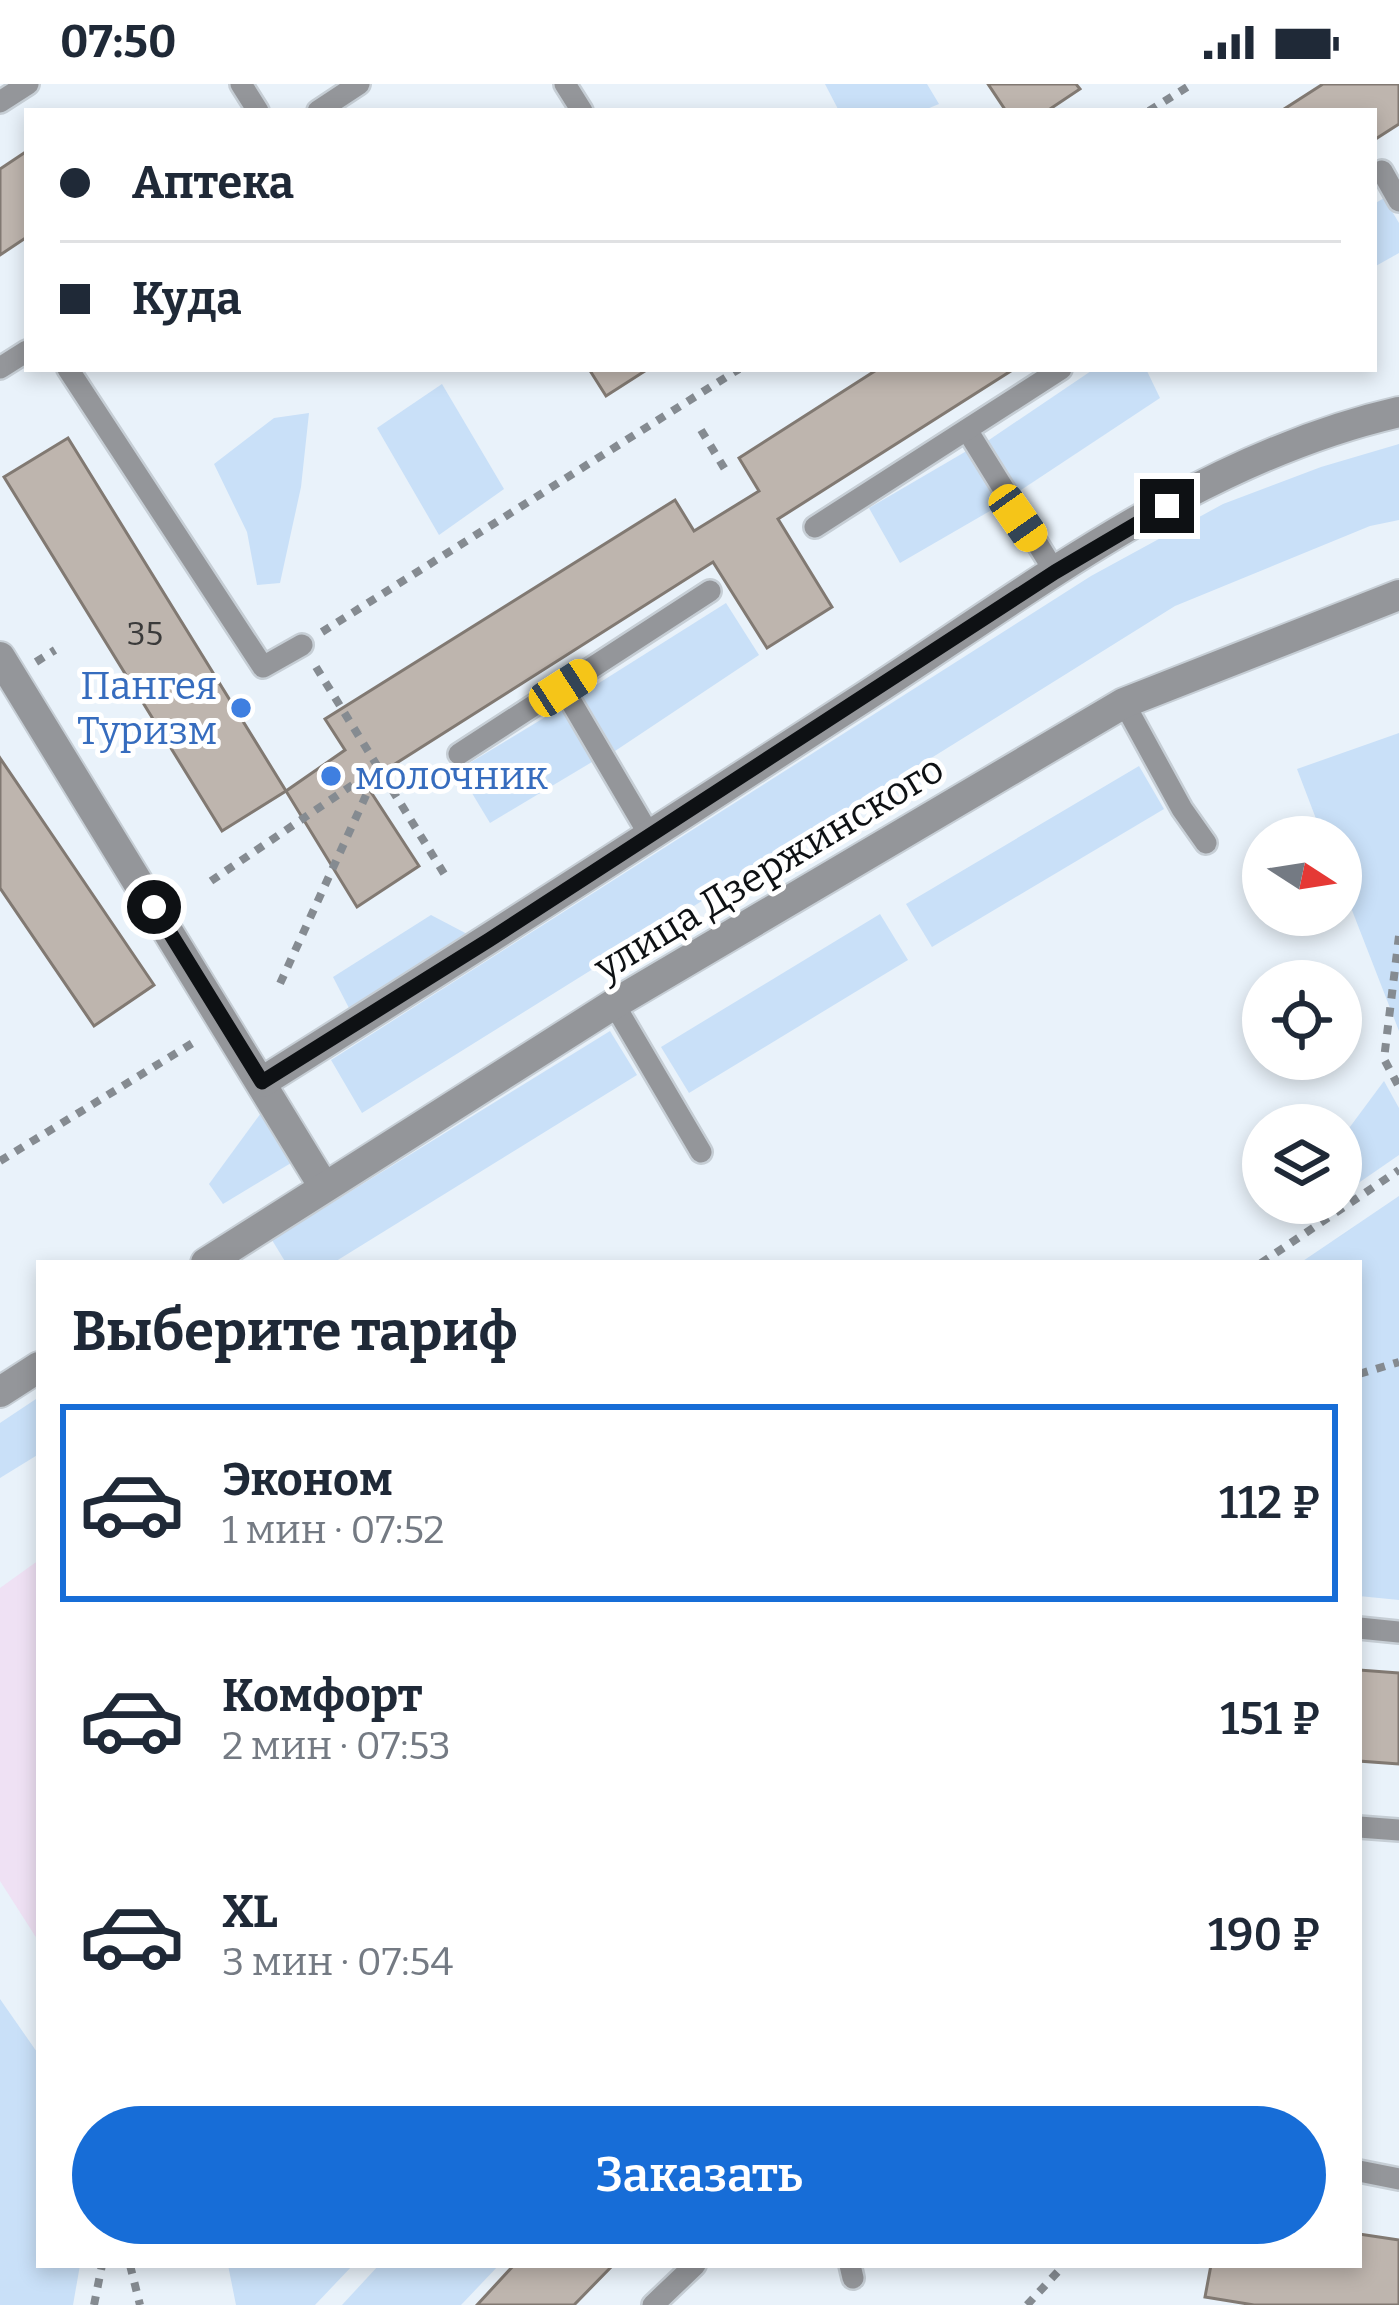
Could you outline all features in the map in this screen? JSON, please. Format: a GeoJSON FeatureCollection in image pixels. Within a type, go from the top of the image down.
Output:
{"type":"FeatureCollection","features":[{"type":"Feature","properties":{"kind":"street"},"geometry":{"type":"LineString","coordinates":[[262,1082],[1055,572],[1199,487],[1290,446],[1399,412]]}},
{"type":"Feature","properties":{"kind":"street","name":"улица Дзержинского"},"geometry":{"type":"LineString","coordinates":[[211,1260],[614,1004],[1124,703],[1399,595]]}},
{"type":"Feature","properties":{"kind":"street"},"geometry":{"type":"LineString","coordinates":[[0,657],[324,1186]]}},
{"type":"Feature","properties":{"kind":"street"},"geometry":{"type":"LineString","coordinates":[[0,1392],[36,1369]]}},
{"type":"Feature","properties":{"kind":"lane"},"geometry":{"type":"LineString","coordinates":[[0,102],[28,84]]}},
{"type":"Feature","properties":{"kind":"lane"},"geometry":{"type":"LineString","coordinates":[[322,108],[358,84]]}},
{"type":"Feature","properties":{"kind":"lane"},"geometry":{"type":"LineString","coordinates":[[1385,169],[1399,201]]}},
{"type":"Feature","properties":{"kind":"lane"},"geometry":{"type":"LineString","coordinates":[[70,372],[263,667],[302,645]]}},
{"type":"Feature","properties":{"kind":"lane"},"geometry":{"type":"LineString","coordinates":[[814,527],[1056,372]]}},
{"type":"Feature","properties":{"kind":"lane"},"geometry":{"type":"LineString","coordinates":[[967,430],[1055,572]]}},
{"type":"Feature","properties":{"kind":"lane"},"geometry":{"type":"LineString","coordinates":[[459,754],[710,591]]}},
{"type":"Feature","properties":{"kind":"lane"},"geometry":{"type":"LineString","coordinates":[[563,688],[650,836]]}},
{"type":"Feature","properties":{"kind":"lane"},"geometry":{"type":"LineString","coordinates":[[1124,703],[1206,843]]}},
{"type":"Feature","properties":{"kind":"lane"},"geometry":{"type":"LineString","coordinates":[[614,1004],[701,1152]]}},
{"type":"Feature","properties":{"kind":"lane"},"geometry":{"type":"LineString","coordinates":[[1362,1628],[1399,1632]]}},
{"type":"Feature","properties":{"kind":"lane"},"geometry":{"type":"LineString","coordinates":[[1362,1827],[1399,1830]]}},
{"type":"Feature","properties":{"kind":"lane"},"geometry":{"type":"LineString","coordinates":[[1362,2172],[1399,2179]]}},
{"type":"Feature","properties":{"kind":"lane"},"geometry":{"type":"LineString","coordinates":[[653,2305],[692,2268]]}},
{"type":"Feature","properties":{"kind":"path"},"geometry":{"type":"LineString","coordinates":[[1154,108],[1192,84]]}},
{"type":"Feature","properties":{"kind":"path"},"geometry":{"type":"LineString","coordinates":[[448,880],[302,645],[734,372]]}},
{"type":"Feature","properties":{"kind":"path"},"geometry":{"type":"LineString","coordinates":[[701,430],[729,476]]}},
{"type":"Feature","properties":{"kind":"path"},"geometry":{"type":"LineString","coordinates":[[211,881],[379,767]]}},
{"type":"Feature","properties":{"kind":"path"},"geometry":{"type":"LineString","coordinates":[[278,988],[379,767]]}},
{"type":"Feature","properties":{"kind":"path"},"geometry":{"type":"LineString","coordinates":[[1399,937],[1384,1059],[1399,1087]]}},
{"type":"Feature","properties":{"kind":"path"},"geometry":{"type":"LineString","coordinates":[[0,1161],[196,1041]]}},
{"type":"Feature","properties":{"kind":"path"},"geometry":{"type":"LineString","coordinates":[[1265,1260],[1399,1170]]}},
{"type":"Feature","properties":{"kind":"path"},"geometry":{"type":"LineString","coordinates":[[1362,1373],[1399,1362]]}},
{"type":"Feature","properties":{"kind":"path"},"geometry":{"type":"LineString","coordinates":[[94,2305],[101,2268]]}},
{"type":"Feature","properties":{"kind":"path"},"geometry":{"type":"LineString","coordinates":[[131,2268],[140,2305]]}},
{"type":"Feature","properties":{"kind":"path"},"geometry":{"type":"LineString","coordinates":[[1027,2305],[1061,2268]]}},
{"type":"Feature","properties":{"kind":"shaded area"},"geometry":{"type":"Polygon","coordinates":[[[825,84],[927,84],[939,104],[929,108],[837,108],[825,84]]]}},
{"type":"Feature","properties":{"kind":"shaded area"},"geometry":{"type":"Polygon","coordinates":[[[1384,198],[1399,223],[1399,253],[1377,265],[1377,202],[1384,198]]]}},
{"type":"Feature","properties":{"kind":"shaded area"},"geometry":{"type":"Polygon","coordinates":[[[1090,372],[1147,372],[1160,398],[1018,492],[986,442],[1090,372]]]}},
{"type":"Feature","properties":{"kind":"shaded area"},"geometry":{"type":"Polygon","coordinates":[[[442,384],[504,489],[439,535],[377,428],[442,384]]]}},
{"type":"Feature","properties":{"kind":"shaded area"},"geometry":{"type":"Polygon","coordinates":[[[309,413],[301,487],[280,583],[257,585],[247,532],[214,464],[274,418],[309,413]]]}},
{"type":"Feature","properties":{"kind":"shaded area"},"geometry":{"type":"Polygon","coordinates":[[[1399,444],[1399,520],[1370,526],[1175,606],[362,1113],[331,1060],[1091,576],[1223,504],[1399,444]]]}},
{"type":"Feature","properties":{"kind":"shaded area"},"geometry":{"type":"Polygon","coordinates":[[[970,449],[1002,504],[900,563],[869,508],[970,449]]]}},
{"type":"Feature","properties":{"kind":"shaded area"},"geometry":{"type":"Polygon","coordinates":[[[726,603],[759,655],[615,751],[580,695],[726,603]]]}},
{"type":"Feature","properties":{"kind":"shaded area"},"geometry":{"type":"Polygon","coordinates":[[[565,705],[597,759],[490,823],[458,770],[565,705]]]}},
{"type":"Feature","properties":{"kind":"shaded area"},"geometry":{"type":"Polygon","coordinates":[[[1399,733],[1399,1031],[1362,936],[1362,816],[1315,816],[1297,769],[1399,733]]]}},
{"type":"Feature","properties":{"kind":"shaded area"},"geometry":{"type":"Polygon","coordinates":[[[1139,766],[1164,809],[932,947],[906,904],[1139,766]]]}},
{"type":"Feature","properties":{"kind":"shaded area"},"geometry":{"type":"Polygon","coordinates":[[[880,914],[908,960],[689,1093],[661,1047],[880,914]]]}},
{"type":"Feature","properties":{"kind":"shaded area"},"geometry":{"type":"Polygon","coordinates":[[[431,915],[471,936],[350,1010],[333,977],[431,915]]]}},
{"type":"Feature","properties":{"kind":"shaded area"},"geometry":{"type":"Polygon","coordinates":[[[610,1031],[637,1075],[338,1260],[284,1260],[272,1240],[610,1031]]]}},
{"type":"Feature","properties":{"kind":"shaded area"},"geometry":{"type":"Polygon","coordinates":[[[1384,1081],[1399,1108],[1399,1155],[1362,1181],[1362,1111],[1384,1081]]]}},
{"type":"Feature","properties":{"kind":"shaded area"},"geometry":{"type":"Polygon","coordinates":[[[261,1113],[296,1160],[223,1204],[209,1184],[261,1113]]]}},
{"type":"Feature","properties":{"kind":"shaded area"},"geometry":{"type":"Polygon","coordinates":[[[1399,1196],[1399,1600],[1362,1596],[1362,1260],[1304,1260],[1399,1196]]]}},
{"type":"Feature","properties":{"kind":"shaded area"},"geometry":{"type":"Polygon","coordinates":[[[36,1399],[36,1456],[0,1478],[0,1423],[36,1399]]]}},
{"type":"Feature","properties":{"kind":"shaded area"},"geometry":{"type":"Polygon","coordinates":[[[36,1562],[36,1937],[0,1881],[0,1588],[36,1562]]]}},
{"type":"Feature","properties":{"kind":"shaded area"},"geometry":{"type":"Polygon","coordinates":[[[0,1999],[36,2051],[36,2268],[79,2268],[73,2305],[0,2305],[0,1999]]]}},
{"type":"Feature","properties":{"kind":"shaded area"},"geometry":{"type":"Polygon","coordinates":[[[229,2268],[350,2268],[315,2305],[236,2305],[229,2268]]]}},
{"type":"Feature","properties":{"kind":"shaded area"},"geometry":{"type":"Polygon","coordinates":[[[376,2268],[496,2268],[461,2305],[342,2305],[376,2268]]]}},
{"type":"Feature","properties":{"kind":"building"},"geometry":{"type":"Polygon","coordinates":[[[988,84],[1076,84],[1080,89],[1052,108],[1004,108],[988,84]]]}},
{"type":"Feature","properties":{"kind":"building"},"geometry":{"type":"Polygon","coordinates":[[[1323,84],[1399,84],[1399,124],[1377,138],[1377,108],[1286,108],[1323,84]]]}},
{"type":"Feature","properties":{"kind":"building"},"geometry":{"type":"Polygon","coordinates":[[[24,153],[24,239],[0,255],[0,169],[24,153]]]}},
{"type":"Feature","properties":{"kind":"building"},"geometry":{"type":"Polygon","coordinates":[[[591,372],[643,372],[606,396],[591,372]]]}},
{"type":"Feature","properties":{"kind":"building"},"geometry":{"type":"Polygon","coordinates":[[[873,372],[1009,372],[778,519],[832,607],[767,648],[713,562],[365,783],[419,866],[357,907],[286,791],[345,750],[325,719],[675,500],[694,531],[759,491],[739,458],[873,372]]]}},
{"type":"Feature","properties":{"kind":"building"},"geometry":{"type":"Polygon","coordinates":[[[68,438],[286,791],[222,831],[4,477],[68,438]]]}},
{"type":"Feature","properties":{"kind":"building"},"geometry":{"type":"Polygon","coordinates":[[[0,758],[154,985],[94,1026],[0,888],[0,758]]]}},
{"type":"Feature","properties":{"kind":"building"},"geometry":{"type":"Polygon","coordinates":[[[1362,1670],[1399,1673],[1399,1764],[1362,1761],[1362,1670]]]}},
{"type":"Feature","properties":{"kind":"building"},"geometry":{"type":"Polygon","coordinates":[[[1362,2234],[1399,2240],[1399,2305],[1254,2305],[1205,2297],[1210,2268],[1362,2268],[1362,2234]]]}},
{"type":"Feature","properties":{"kind":"building"},"geometry":{"type":"Polygon","coordinates":[[[511,2268],[610,2268],[574,2305],[477,2305],[511,2268]]]}},
{"type":"Feature","properties":{"kind":"place","name":"Пангея Туризм"},"geometry":{"type":"Point","coordinates":[241,708]}},
{"type":"Feature","properties":{"kind":"place","name":"молочник"},"geometry":{"type":"Point","coordinates":[331,776]}},
{"type":"Feature","properties":{"kind":"route"},"geometry":{"type":"LineString","coordinates":[[154,907],[262,1082],[1055,572],[1167,506]]}}]}
